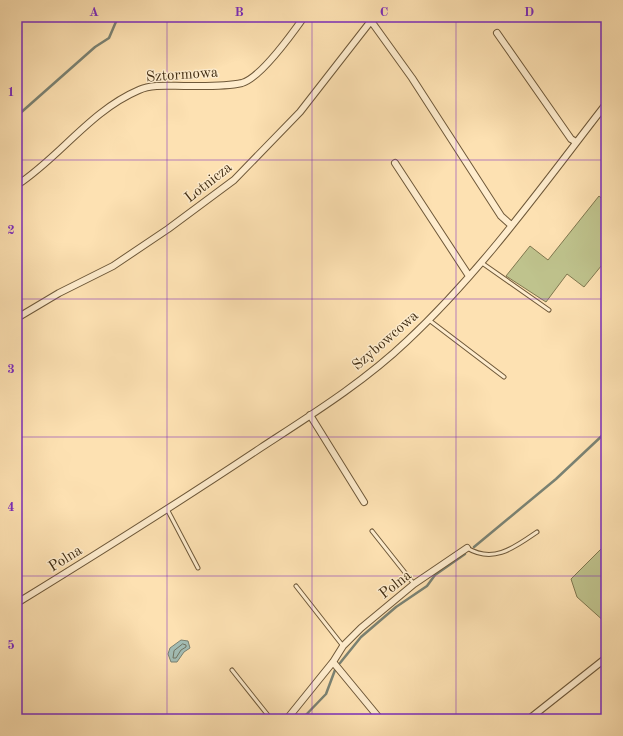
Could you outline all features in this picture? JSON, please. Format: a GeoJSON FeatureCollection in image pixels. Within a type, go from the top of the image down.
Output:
{"type":"FeatureCollection","features":[{"type":"Feature","properties":{"kind":"street","name":"Sztormowa"},"geometry":{"type":"LineString","coordinates":[[17,185],[88,123],[118,102],[140,90],[159,86],[231,84],[249,80],[259,73],[304,17]]}},
{"type":"Feature","properties":{"kind":"street"},"geometry":{"type":"LineString","coordinates":[[372,19],[501,216],[511,225]]}},
{"type":"Feature","properties":{"kind":"street","name":"Lotnicza"},"geometry":{"type":"LineString","coordinates":[[17,318],[59,293],[113,266],[168,229],[234,180],[300,112],[372,19]]}},
{"type":"Feature","properties":{"kind":"street"},"geometry":{"type":"LineString","coordinates":[[497,33],[571,139],[576,142]]}},
{"type":"Feature","properties":{"kind":"street","name":"Szybowcowa"},"geometry":{"type":"LineString","coordinates":[[126,535],[310,415],[374,369],[407,342],[482,262],[606,104]]}},
{"type":"Feature","properties":{"kind":"street"},"geometry":{"type":"LineString","coordinates":[[395,163],[469,276]]}},
{"type":"Feature","properties":{"kind":"street"},"geometry":{"type":"LineString","coordinates":[[310,415],[364,502]]}},
{"type":"Feature","properties":{"kind":"street","name":"Polna"},"geometry":{"type":"LineString","coordinates":[[17,603],[126,535]]}},
{"type":"Feature","properties":{"kind":"street","name":"Polna"},"geometry":{"type":"LineString","coordinates":[[287,719],[333,662],[343,646],[361,628],[414,584],[467,548]]}},
{"type":"Feature","properties":{"kind":"street"},"geometry":{"type":"LineString","coordinates":[[529,719],[606,658]]}},
{"type":"Feature","properties":{"kind":"street"},"geometry":{"type":"LineString","coordinates":[[333,662],[380,719]]}},
{"type":"Feature","properties":{"kind":"lane"},"geometry":{"type":"LineString","coordinates":[[482,262],[549,310]]}},
{"type":"Feature","properties":{"kind":"lane"},"geometry":{"type":"LineString","coordinates":[[429,320],[504,377]]}},
{"type":"Feature","properties":{"kind":"lane"},"geometry":{"type":"LineString","coordinates":[[167,509],[198,568]]}},
{"type":"Feature","properties":{"kind":"lane"},"geometry":{"type":"LineString","coordinates":[[372,531],[414,584]]}},
{"type":"Feature","properties":{"kind":"lane"},"geometry":{"type":"LineString","coordinates":[[467,548],[477,554],[489,555],[506,552],[537,532]]}},
{"type":"Feature","properties":{"kind":"lane"},"geometry":{"type":"LineString","coordinates":[[296,586],[343,646]]}},
{"type":"Feature","properties":{"kind":"lane"},"geometry":{"type":"LineString","coordinates":[[232,670],[271,719]]}},
{"type":"Feature","properties":{"kind":"green space"},"geometry":{"type":"Polygon","coordinates":[[[599,196],[606,202],[606,260],[584,287],[567,274],[546,302],[506,276],[530,246],[548,260],[599,196]]]}},
{"type":"Feature","properties":{"kind":"green space"},"geometry":{"type":"Polygon","coordinates":[[[606,544],[606,623],[577,597],[571,579],[606,544]]]}},
{"type":"Feature","properties":{"kind":"water"},"geometry":{"type":"Polygon","coordinates":[[[181,640],[188,641],[190,648],[184,652],[177,662],[171,662],[168,654],[170,648],[181,640]]]}},
{"type":"Feature","properties":{"kind":"waterway"},"geometry":{"type":"LineString","coordinates":[[17,116],[95,47],[109,38],[118,17]]}},
{"type":"Feature","properties":{"kind":"waterway"},"geometry":{"type":"LineString","coordinates":[[474,547],[556,479],[606,432]]}},
{"type":"Feature","properties":{"kind":"waterway"},"geometry":{"type":"LineString","coordinates":[[340,663],[361,637],[396,607],[427,586],[435,575],[465,554]]}},
{"type":"Feature","properties":{"kind":"waterway"},"geometry":{"type":"LineString","coordinates":[[302,719],[326,694],[335,670]]}}]}
